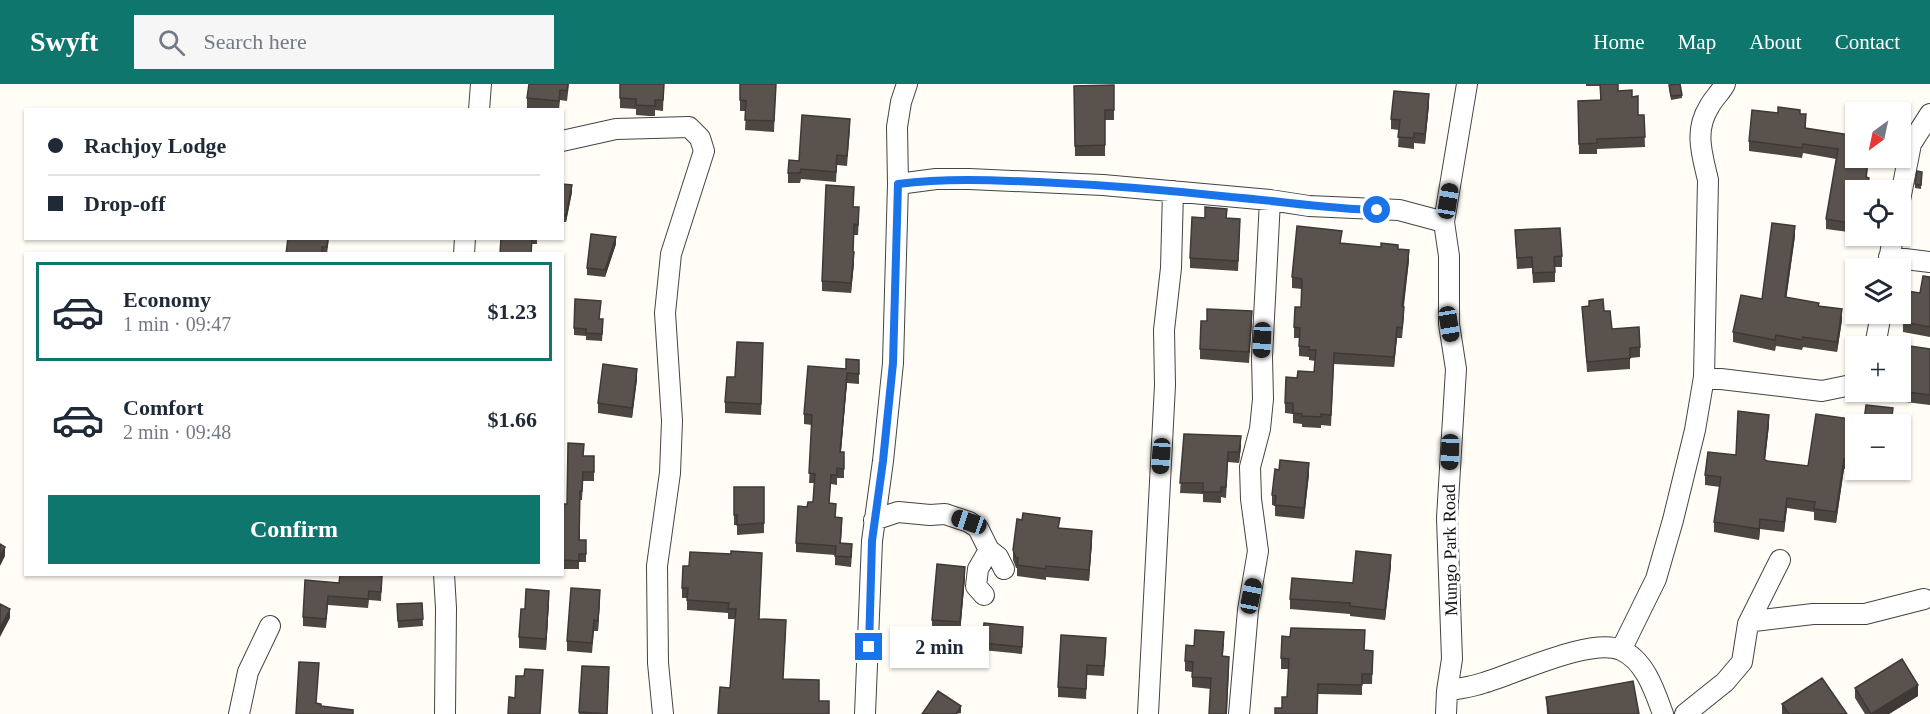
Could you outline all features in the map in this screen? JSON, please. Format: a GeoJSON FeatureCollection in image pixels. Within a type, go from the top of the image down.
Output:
{"type":"FeatureCollection","features":[{"type":"Feature","properties":{"kind":"street"},"geometry":{"type":"LineString","coordinates":[[479,108],[481,84]]}},
{"type":"Feature","properties":{"kind":"street"},"geometry":{"type":"LineString","coordinates":[[865,714],[872,541],[893,363],[898,184],[897,127],[907,84]]}},
{"type":"Feature","properties":{"kind":"street","name":"Mungo Park Road"},"geometry":{"type":"LineString","coordinates":[[1446,714],[1452,659],[1447,518],[1456,369],[1449,324],[1449,256],[1444,222],[1467,84]]}},
{"type":"Feature","properties":{"kind":"street"},"geometry":{"type":"LineString","coordinates":[[1621,650],[1656,579],[1695,430],[1704,377],[1708,180],[1699,138],[1700,128],[1709,106],[1725,84]]}},
{"type":"Feature","properties":{"kind":"street"},"geometry":{"type":"LineString","coordinates":[[1904,180],[1911,144],[1930,114]]}},
{"type":"Feature","properties":{"kind":"street"},"geometry":{"type":"LineString","coordinates":[[564,141],[616,129],[689,127],[700,138],[704,151],[671,254],[665,313],[672,422],[670,473],[657,566],[658,663],[663,714]]}},
{"type":"Feature","properties":{"kind":"street"},"geometry":{"type":"LineString","coordinates":[[898,184],[936,179],[969,179],[1103,185],[1270,200],[1309,206],[1399,210],[1444,222]]}},
{"type":"Feature","properties":{"kind":"street"},"geometry":{"type":"LineString","coordinates":[[1148,714],[1165,385],[1164,330],[1171,268],[1173,191]]}},
{"type":"Feature","properties":{"kind":"street"},"geometry":{"type":"LineString","coordinates":[[1239,714],[1248,609],[1258,551],[1251,499],[1250,467],[1260,429],[1263,399],[1262,357],[1270,200]]}},
{"type":"Feature","properties":{"kind":"street"},"geometry":{"type":"LineString","coordinates":[[1911,262],[1930,262]]}},
{"type":"Feature","properties":{"kind":"street"},"geometry":{"type":"LineString","coordinates":[[1704,377],[1822,391],[1845,386]]}},
{"type":"Feature","properties":{"kind":"street"},"geometry":{"type":"LineString","coordinates":[[874,520],[898,512],[945,514],[969,522],[978,528],[989,550],[998,557],[1004,569]]}},
{"type":"Feature","properties":{"kind":"street"},"geometry":{"type":"LineString","coordinates":[[984,595],[976,586],[978,569],[989,550]]}},
{"type":"Feature","properties":{"kind":"street"},"geometry":{"type":"LineString","coordinates":[[1685,714],[1725,682],[1742,662],[1748,624],[1780,560]]}},
{"type":"Feature","properties":{"kind":"street"},"geometry":{"type":"LineString","coordinates":[[444,576],[445,714]]}},
{"type":"Feature","properties":{"kind":"street"},"geometry":{"type":"LineString","coordinates":[[1748,624],[1754,621],[1813,614],[1865,614],[1924,599]]}},
{"type":"Feature","properties":{"kind":"street"},"geometry":{"type":"LineString","coordinates":[[239,714],[248,672],[270,626]]}},
{"type":"Feature","properties":{"kind":"street"},"geometry":{"type":"LineString","coordinates":[[1447,691],[1483,683],[1593,647],[1621,650],[1641,665],[1653,685],[1663,714]]}},
{"type":"Feature","properties":{"kind":"building"},"geometry":{"type":"Polygon","coordinates":[[[529,84],[568,84],[567,91],[560,90],[559,101],[527,98],[529,84]]]}},
{"type":"Feature","properties":{"kind":"building"},"geometry":{"type":"Polygon","coordinates":[[[620,84],[664,84],[663,100],[655,100],[655,106],[636,105],[636,99],[620,98],[620,84]]]}},
{"type":"Feature","properties":{"kind":"building"},"geometry":{"type":"Polygon","coordinates":[[[740,84],[776,84],[774,121],[745,120],[746,101],[740,100],[740,84]]]}},
{"type":"Feature","properties":{"kind":"building"},"geometry":{"type":"Polygon","coordinates":[[[1600,84],[1618,84],[1618,91],[1632,90],[1632,97],[1638,96],[1638,115],[1644,115],[1645,137],[1597,139],[1597,143],[1579,144],[1578,101],[1601,100],[1600,84]]]}},
{"type":"Feature","properties":{"kind":"building"},"geometry":{"type":"Polygon","coordinates":[[[1680,84],[1682,95],[1671,96],[1669,85],[1680,84]]]}},
{"type":"Feature","properties":{"kind":"building"},"geometry":{"type":"Polygon","coordinates":[[[1114,85],[1114,110],[1105,110],[1105,145],[1075,146],[1074,86],[1114,85]]]}},
{"type":"Feature","properties":{"kind":"building"},"geometry":{"type":"Polygon","coordinates":[[[1394,91],[1429,94],[1425,134],[1414,133],[1414,138],[1398,137],[1400,120],[1391,119],[1394,91]]]}},
{"type":"Feature","properties":{"kind":"building"},"geometry":{"type":"Polygon","coordinates":[[[1778,107],[1800,110],[1800,114],[1806,114],[1805,128],[1845,134],[1845,168],[1867,168],[1866,177],[1869,180],[1845,180],[1845,222],[1826,219],[1838,149],[1803,144],[1802,148],[1749,141],[1752,110],[1778,113],[1778,107]]]}},
{"type":"Feature","properties":{"kind":"building"},"geometry":{"type":"Polygon","coordinates":[[[802,115],[850,119],[847,156],[837,155],[836,172],[801,169],[800,173],[788,173],[789,160],[799,161],[802,115]]]}},
{"type":"Feature","properties":{"kind":"building"},"geometry":{"type":"Polygon","coordinates":[[[1917,171],[1922,172],[1921,185],[1915,184],[1917,171]]]}},
{"type":"Feature","properties":{"kind":"building"},"geometry":{"type":"Polygon","coordinates":[[[564,184],[572,185],[566,215],[564,215],[564,184]]]}},
{"type":"Feature","properties":{"kind":"building"},"geometry":{"type":"Polygon","coordinates":[[[826,185],[854,187],[853,207],[859,207],[858,225],[854,224],[851,283],[822,281],[826,185]]]}},
{"type":"Feature","properties":{"kind":"building"},"geometry":{"type":"Polygon","coordinates":[[[1205,207],[1227,209],[1226,218],[1240,219],[1238,261],[1190,258],[1192,217],[1205,218],[1205,207]]]}},
{"type":"Feature","properties":{"kind":"building"},"geometry":{"type":"Polygon","coordinates":[[[1772,223],[1795,226],[1785,297],[1819,303],[1818,306],[1842,309],[1837,342],[1803,337],[1802,340],[1776,335],[1775,340],[1733,332],[1741,295],[1762,299],[1772,223]]]}},
{"type":"Feature","properties":{"kind":"building"},"geometry":{"type":"Polygon","coordinates":[[[1297,226],[1342,231],[1340,243],[1381,247],[1381,243],[1398,245],[1398,249],[1409,250],[1402,306],[1404,307],[1402,328],[1397,327],[1394,357],[1334,353],[1331,415],[1321,414],[1321,417],[1293,413],[1293,403],[1285,403],[1286,377],[1297,378],[1298,371],[1314,372],[1316,350],[1299,346],[1300,328],[1294,327],[1295,307],[1301,307],[1302,279],[1292,277],[1297,226]]]}},
{"type":"Feature","properties":{"kind":"building"},"geometry":{"type":"Polygon","coordinates":[[[1560,228],[1562,256],[1554,257],[1555,272],[1533,273],[1532,257],[1517,258],[1515,230],[1560,228]]]}},
{"type":"Feature","properties":{"kind":"building"},"geometry":{"type":"Polygon","coordinates":[[[591,234],[616,237],[605,270],[587,268],[591,234]]]}},
{"type":"Feature","properties":{"kind":"building"},"geometry":{"type":"Polygon","coordinates":[[[288,240],[328,240],[327,247],[322,247],[322,252],[286,252],[288,240]]]}},
{"type":"Feature","properties":{"kind":"building"},"geometry":{"type":"Polygon","coordinates":[[[501,240],[532,240],[531,252],[500,252],[501,240]]]}},
{"type":"Feature","properties":{"kind":"building"},"geometry":{"type":"Polygon","coordinates":[[[1923,276],[1930,277],[1930,327],[1911,323],[1911,292],[1920,293],[1923,276]]]}},
{"type":"Feature","properties":{"kind":"building"},"geometry":{"type":"Polygon","coordinates":[[[575,299],[601,301],[599,319],[603,319],[602,334],[586,333],[586,329],[574,328],[575,299]]]}},
{"type":"Feature","properties":{"kind":"building"},"geometry":{"type":"Polygon","coordinates":[[[1603,299],[1604,311],[1610,311],[1612,329],[1639,327],[1640,347],[1630,348],[1630,358],[1587,362],[1582,307],[1589,306],[1589,301],[1603,299]]]}},
{"type":"Feature","properties":{"kind":"building"},"geometry":{"type":"Polygon","coordinates":[[[1207,309],[1252,311],[1249,352],[1200,349],[1201,321],[1207,321],[1207,309]]]}},
{"type":"Feature","properties":{"kind":"building"},"geometry":{"type":"Polygon","coordinates":[[[737,342],[763,343],[761,404],[725,402],[727,377],[735,377],[737,342]]]}},
{"type":"Feature","properties":{"kind":"building"},"geometry":{"type":"Polygon","coordinates":[[[1911,346],[1930,349],[1930,395],[1911,392],[1911,346]]]}},
{"type":"Feature","properties":{"kind":"building"},"geometry":{"type":"Polygon","coordinates":[[[846,359],[859,360],[859,374],[847,373],[840,452],[844,452],[844,469],[837,468],[837,475],[831,475],[829,503],[836,504],[835,517],[842,518],[840,543],[852,544],[851,557],[835,556],[836,546],[796,543],[798,506],[807,507],[808,502],[813,502],[815,474],[809,473],[812,415],[804,414],[808,366],[846,369],[846,359]]]}},
{"type":"Feature","properties":{"kind":"building"},"geometry":{"type":"Polygon","coordinates":[[[603,364],[637,369],[632,408],[598,403],[603,364]]]}},
{"type":"Feature","properties":{"kind":"building"},"geometry":{"type":"Polygon","coordinates":[[[1866,405],[1893,408],[1892,414],[1865,414],[1866,405]]]}},
{"type":"Feature","properties":{"kind":"building"},"geometry":{"type":"Polygon","coordinates":[[[1738,411],[1769,415],[1764,459],[1808,466],[1816,414],[1845,418],[1845,459],[1836,512],[1814,509],[1815,502],[1787,498],[1784,522],[1760,519],[1759,529],[1714,522],[1721,477],[1705,475],[1708,452],[1736,455],[1738,411]]]}},
{"type":"Feature","properties":{"kind":"building"},"geometry":{"type":"Polygon","coordinates":[[[1184,434],[1241,436],[1239,452],[1228,452],[1226,487],[1221,487],[1221,492],[1203,492],[1203,483],[1180,483],[1184,434]]]}},
{"type":"Feature","properties":{"kind":"building"},"geometry":{"type":"Polygon","coordinates":[[[568,443],[584,444],[583,456],[594,456],[594,472],[583,472],[582,491],[580,491],[579,540],[586,540],[586,554],[579,554],[579,561],[564,560],[564,504],[567,504],[568,443]]]}},
{"type":"Feature","properties":{"kind":"building"},"geometry":{"type":"Polygon","coordinates":[[[1280,460],[1309,463],[1304,508],[1275,505],[1276,496],[1272,495],[1275,469],[1279,470],[1280,460]]]}},
{"type":"Feature","properties":{"kind":"building"},"geometry":{"type":"Polygon","coordinates":[[[734,487],[764,487],[764,523],[737,525],[737,515],[734,515],[734,487]]]}},
{"type":"Feature","properties":{"kind":"building"},"geometry":{"type":"Polygon","coordinates":[[[1023,513],[1060,518],[1058,528],[1092,531],[1089,570],[1046,566],[1046,569],[1017,565],[1018,558],[1013,550],[1017,519],[1022,520],[1023,513]]]}},
{"type":"Feature","properties":{"kind":"building"},"geometry":{"type":"Polygon","coordinates":[[[0,544],[5,547],[0,557],[0,544]]]}},
{"type":"Feature","properties":{"kind":"building"},"geometry":{"type":"Polygon","coordinates":[[[731,551],[762,553],[759,619],[786,620],[783,679],[819,680],[819,701],[829,701],[829,714],[718,714],[720,687],[730,688],[736,609],[728,609],[729,603],[687,600],[688,588],[682,588],[683,566],[689,566],[690,552],[731,554],[731,551]]]}},
{"type":"Feature","properties":{"kind":"building"},"geometry":{"type":"Polygon","coordinates":[[[1356,551],[1391,555],[1385,610],[1350,606],[1350,603],[1290,599],[1292,578],[1353,583],[1356,551]]]}},
{"type":"Feature","properties":{"kind":"building"},"geometry":{"type":"Polygon","coordinates":[[[937,564],[965,567],[960,622],[932,620],[937,564]]]}},
{"type":"Feature","properties":{"kind":"building"},"geometry":{"type":"Polygon","coordinates":[[[340,576],[382,576],[381,592],[369,591],[368,599],[328,596],[326,619],[303,617],[305,580],[339,583],[340,576]]]}},
{"type":"Feature","properties":{"kind":"building"},"geometry":{"type":"Polygon","coordinates":[[[571,588],[600,590],[598,621],[594,620],[592,643],[567,641],[571,588]]]}},
{"type":"Feature","properties":{"kind":"building"},"geometry":{"type":"Polygon","coordinates":[[[526,589],[549,591],[546,639],[519,637],[521,609],[525,609],[526,589]]]}},
{"type":"Feature","properties":{"kind":"building"},"geometry":{"type":"Polygon","coordinates":[[[422,603],[423,619],[398,621],[397,604],[422,603]]]}},
{"type":"Feature","properties":{"kind":"building"},"geometry":{"type":"Polygon","coordinates":[[[0,604],[10,609],[0,628],[0,604]]]}},
{"type":"Feature","properties":{"kind":"building"},"geometry":{"type":"Polygon","coordinates":[[[984,623],[1023,627],[1022,647],[982,643],[984,623]]]}},
{"type":"Feature","properties":{"kind":"building"},"geometry":{"type":"Polygon","coordinates":[[[1291,628],[1365,630],[1364,650],[1373,651],[1372,674],[1362,674],[1362,685],[1318,684],[1317,714],[1275,714],[1275,708],[1282,708],[1282,697],[1287,697],[1289,659],[1281,658],[1282,636],[1290,637],[1291,628]]]}},
{"type":"Feature","properties":{"kind":"building"},"geometry":{"type":"Polygon","coordinates":[[[1195,630],[1224,632],[1222,656],[1229,657],[1226,714],[1209,714],[1211,678],[1192,677],[1193,662],[1185,661],[1186,645],[1194,646],[1195,630]]]}},
{"type":"Feature","properties":{"kind":"building"},"geometry":{"type":"Polygon","coordinates":[[[1061,635],[1106,638],[1104,666],[1087,665],[1086,689],[1058,687],[1061,635]]]}},
{"type":"Feature","properties":{"kind":"building"},"geometry":{"type":"Polygon","coordinates":[[[1902,659],[1918,685],[1871,714],[1855,688],[1902,659]]]}},
{"type":"Feature","properties":{"kind":"building"},"geometry":{"type":"Polygon","coordinates":[[[299,662],[319,663],[316,703],[321,706],[353,710],[353,714],[296,714],[299,662]]]}},
{"type":"Feature","properties":{"kind":"building"},"geometry":{"type":"Polygon","coordinates":[[[582,666],[609,667],[607,714],[579,712],[582,666]]]}},
{"type":"Feature","properties":{"kind":"building"},"geometry":{"type":"Polygon","coordinates":[[[525,669],[543,670],[540,714],[508,714],[509,697],[515,698],[516,676],[524,676],[525,669]]]}},
{"type":"Feature","properties":{"kind":"building"},"geometry":{"type":"Polygon","coordinates":[[[1822,678],[1847,714],[1789,714],[1782,704],[1822,678]]]}},
{"type":"Feature","properties":{"kind":"building"},"geometry":{"type":"Polygon","coordinates":[[[1633,681],[1639,714],[1549,714],[1546,697],[1633,681]]]}},
{"type":"Feature","properties":{"kind":"building"},"geometry":{"type":"Polygon","coordinates":[[[938,691],[961,706],[956,714],[922,714],[938,691]]]}},
{"type":"Feature","properties":{"kind":"route"},"geometry":{"type":"LineString","coordinates":[[869,647],[872,541],[893,363],[898,184],[936,179],[969,179],[1103,185],[1270,200],[1309,206],[1377,210]]}}]}
